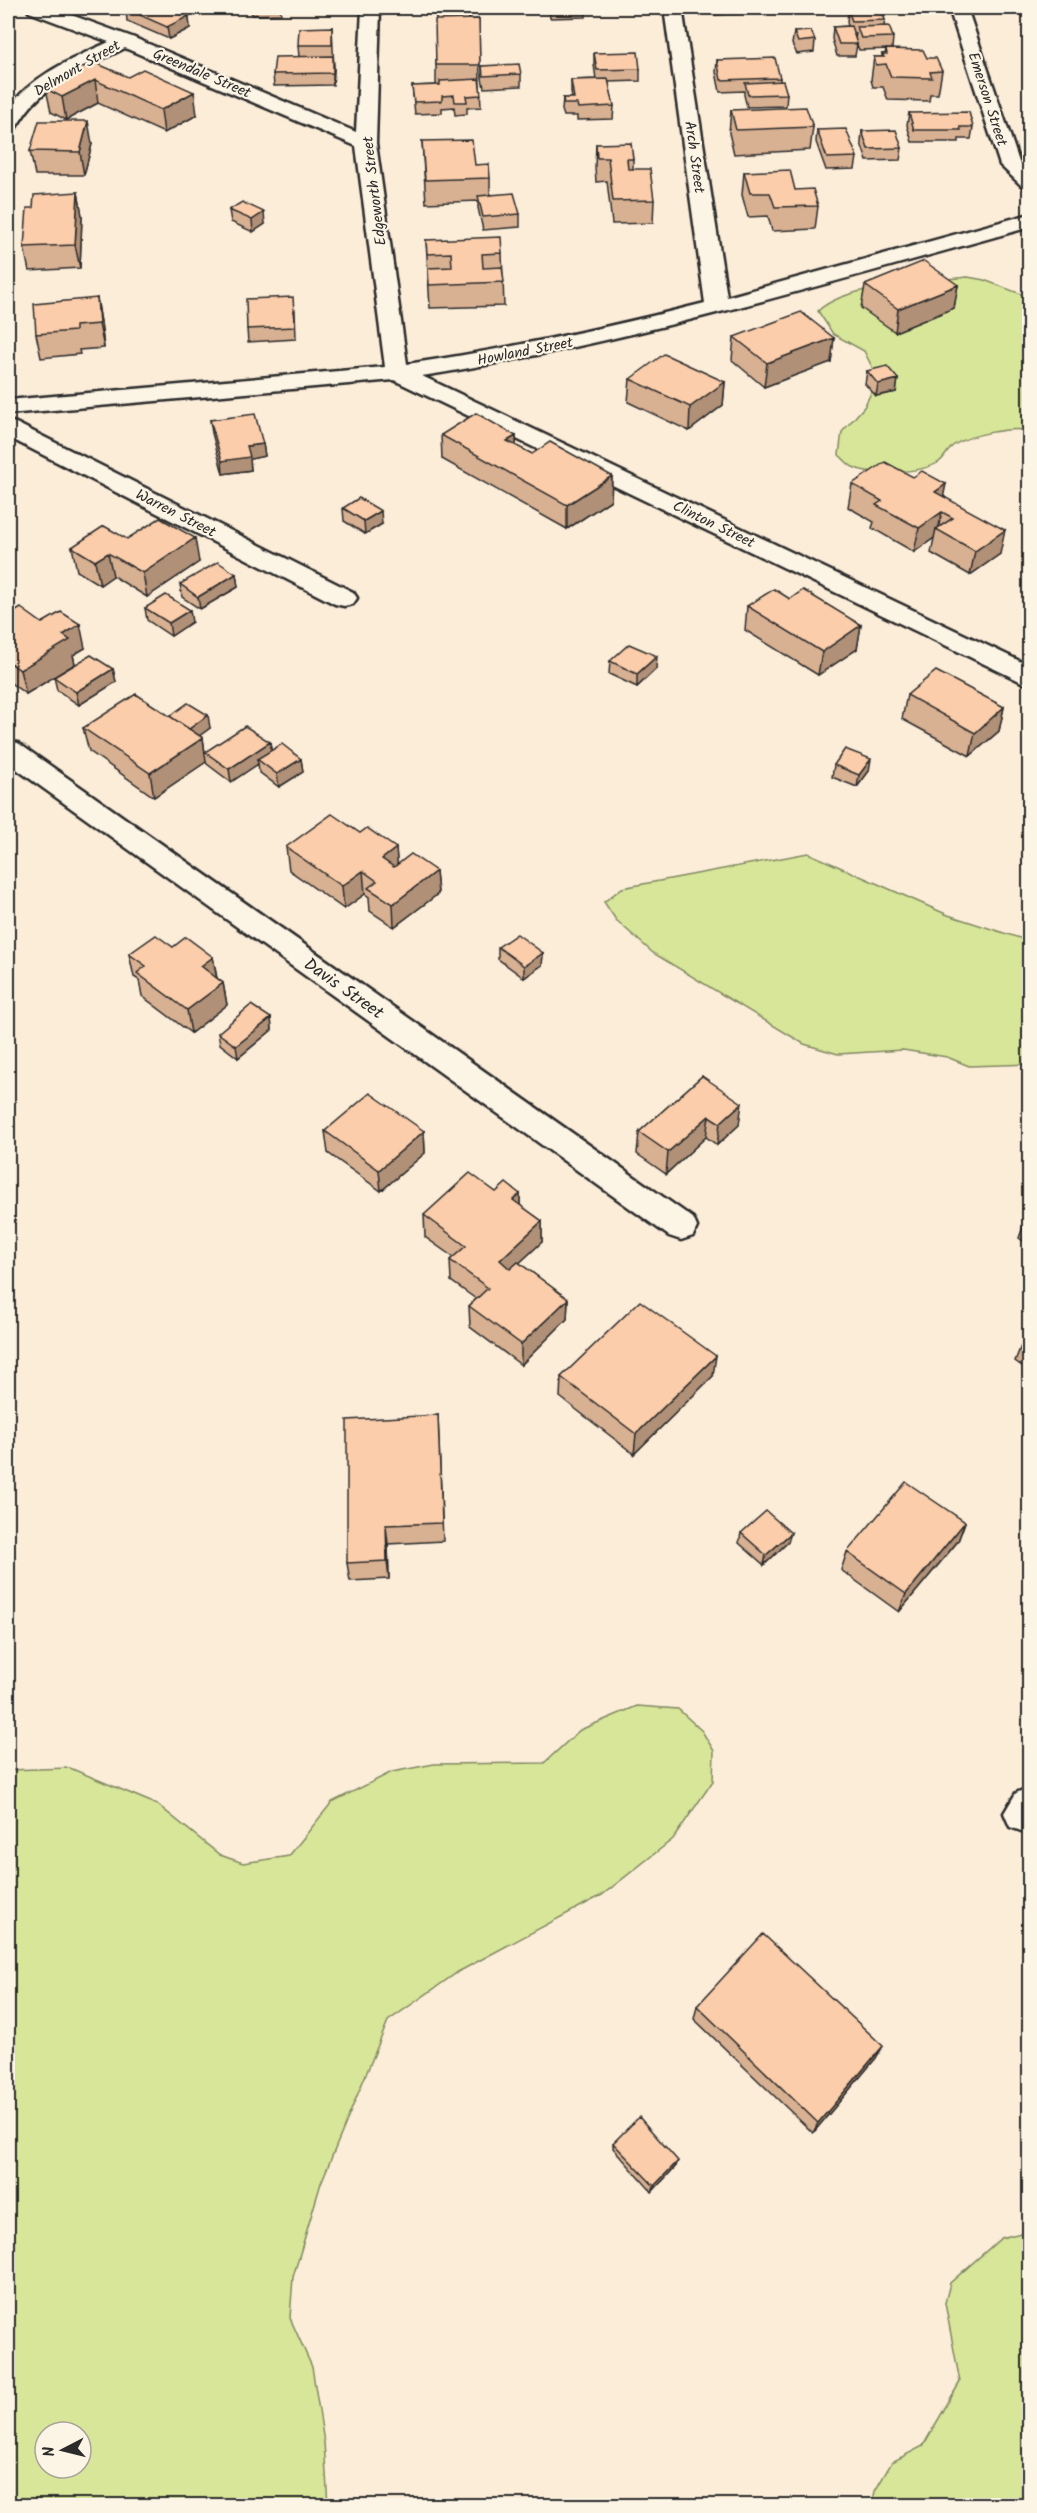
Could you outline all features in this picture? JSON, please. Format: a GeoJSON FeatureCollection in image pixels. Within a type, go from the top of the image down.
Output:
{"type":"FeatureCollection","features":[{"type":"Feature","properties":{"kind":"street","name":"Greendale Street"},"geometry":{"type":"LineString","coordinates":[[36,8],[125,41],[366,143]]}},
{"type":"Feature","properties":{"kind":"street","name":"Edgeworth Street"},"geometry":{"type":"LineString","coordinates":[[371,8],[366,143],[398,373]]}},
{"type":"Feature","properties":{"kind":"street","name":"Arch Street"},"geometry":{"type":"LineString","coordinates":[[673,8],[717,307]]}},
{"type":"Feature","properties":{"kind":"street","name":"Emerson Street"},"geometry":{"type":"LineString","coordinates":[[958,8],[1005,154],[1010,165],[1029,183]]}},
{"type":"Feature","properties":{"kind":"street","name":"Delmont Street"},"geometry":{"type":"LineString","coordinates":[[8,125],[21,103],[47,82],[125,41]]}},
{"type":"Feature","properties":{"kind":"street","name":"Howland Street"},"geometry":{"type":"LineString","coordinates":[[8,407],[398,373],[558,345],[717,307],[1029,220]]}},
{"type":"Feature","properties":{"kind":"street","name":"Clinton Street"},"geometry":{"type":"LineString","coordinates":[[398,373],[1029,677]]}},
{"type":"Feature","properties":{"kind":"street","name":"Warren Street"},"geometry":{"type":"LineString","coordinates":[[8,428],[344,598]]}},
{"type":"Feature","properties":{"kind":"street","name":"Davis Street"},"geometry":{"type":"LineString","coordinates":[[8,750],[681,1227]]}},
{"type":"Feature","properties":{"kind":"green space"},"geometry":{"type":"Polygon","coordinates":[[[968,277],[984,280],[1029,297],[1029,431],[991,432],[961,441],[954,445],[939,462],[921,469],[872,472],[851,466],[839,455],[842,432],[864,407],[878,379],[864,351],[833,334],[818,311],[831,302],[868,289],[911,282],[968,277]]]}},
{"type":"Feature","properties":{"kind":"green space"},"geometry":{"type":"Polygon","coordinates":[[[808,853],[948,915],[1029,941],[1029,1064],[969,1066],[947,1057],[903,1050],[838,1054],[804,1044],[653,953],[616,920],[604,902],[622,888],[808,853]]]}},
{"type":"Feature","properties":{"kind":"green space"},"geometry":{"type":"Polygon","coordinates":[[[637,1706],[678,1709],[702,1731],[714,1751],[713,1781],[673,1839],[602,1895],[458,1972],[388,2021],[321,2183],[293,2277],[290,2318],[312,2367],[324,2442],[328,2505],[8,2505],[8,1770],[70,1768],[158,1805],[220,1855],[243,1863],[289,1856],[332,1802],[392,1772],[434,1764],[544,1763],[580,1730],[637,1706]]]}},
{"type":"Feature","properties":{"kind":"green space"},"geometry":{"type":"Polygon","coordinates":[[[1029,2231],[1029,2505],[872,2505],[875,2491],[892,2462],[923,2446],[960,2382],[945,2303],[950,2283],[1001,2238],[1029,2231]]]}},
{"type":"Feature","properties":{"kind":"building"},"geometry":{"type":"Polygon","coordinates":[[[182,8],[188,10],[182,13],[189,16],[167,27],[126,9],[182,8]]]}},
{"type":"Feature","properties":{"kind":"building"},"geometry":{"type":"Polygon","coordinates":[[[468,8],[469,19],[436,20],[436,9],[468,8]]]}},
{"type":"Feature","properties":{"kind":"building"},"geometry":{"type":"Polygon","coordinates":[[[881,9],[885,20],[852,21],[848,10],[881,9]]]}},
{"type":"Feature","properties":{"kind":"building"},"geometry":{"type":"Polygon","coordinates":[[[479,19],[480,65],[436,65],[435,20],[479,19]]]}},
{"type":"Feature","properties":{"kind":"building"},"geometry":{"type":"Polygon","coordinates":[[[851,26],[857,44],[839,44],[833,27],[851,26]]]}},
{"type":"Feature","properties":{"kind":"building"},"geometry":{"type":"Polygon","coordinates":[[[889,26],[893,37],[861,38],[857,27],[889,26]]]}},
{"type":"Feature","properties":{"kind":"building"},"geometry":{"type":"Polygon","coordinates":[[[332,27],[332,45],[298,45],[299,28],[332,27]]]}},
{"type":"Feature","properties":{"kind":"building"},"geometry":{"type":"Polygon","coordinates":[[[811,31],[815,40],[798,42],[794,32],[811,31]]]}},
{"type":"Feature","properties":{"kind":"building"},"geometry":{"type":"Polygon","coordinates":[[[886,49],[923,50],[927,58],[936,58],[942,71],[930,72],[932,78],[891,77],[886,64],[876,65],[874,57],[884,57],[882,54],[887,54],[886,49]]]}},
{"type":"Feature","properties":{"kind":"building"},"geometry":{"type":"Polygon","coordinates":[[[638,52],[640,69],[597,70],[594,53],[638,52]]]}},
{"type":"Feature","properties":{"kind":"building"},"geometry":{"type":"Polygon","coordinates":[[[333,56],[333,73],[273,74],[275,57],[333,56]]]}},
{"type":"Feature","properties":{"kind":"building"},"geometry":{"type":"Polygon","coordinates":[[[775,58],[780,78],[721,80],[717,60],[775,58]]]}},
{"type":"Feature","properties":{"kind":"building"},"geometry":{"type":"Polygon","coordinates":[[[93,62],[128,77],[143,69],[194,92],[161,110],[95,80],[62,97],[46,89],[67,79],[63,77],[93,62]]]}},
{"type":"Feature","properties":{"kind":"building"},"geometry":{"type":"Polygon","coordinates":[[[519,64],[521,74],[483,76],[482,66],[519,64]]]}},
{"type":"Feature","properties":{"kind":"building"},"geometry":{"type":"Polygon","coordinates":[[[479,79],[481,95],[466,96],[467,102],[455,102],[454,95],[442,96],[442,101],[414,102],[412,86],[440,85],[440,81],[479,79]]]}},
{"type":"Feature","properties":{"kind":"building"},"geometry":{"type":"Polygon","coordinates":[[[608,79],[614,106],[578,108],[577,104],[564,104],[563,98],[574,98],[571,80],[608,79]]]}},
{"type":"Feature","properties":{"kind":"building"},"geometry":{"type":"Polygon","coordinates":[[[783,81],[787,94],[748,95],[745,83],[783,81]]]}},
{"type":"Feature","properties":{"kind":"building"},"geometry":{"type":"Polygon","coordinates":[[[806,107],[813,127],[736,130],[731,110],[806,107]]]}},
{"type":"Feature","properties":{"kind":"building"},"geometry":{"type":"Polygon","coordinates":[[[969,112],[973,127],[960,127],[961,130],[914,130],[909,113],[969,112]]]}},
{"type":"Feature","properties":{"kind":"building"},"geometry":{"type":"Polygon","coordinates":[[[39,121],[88,121],[80,152],[30,151],[39,121]]]}},
{"type":"Feature","properties":{"kind":"building"},"geometry":{"type":"Polygon","coordinates":[[[846,129],[857,157],[827,158],[817,130],[846,129]]]}},
{"type":"Feature","properties":{"kind":"building"},"geometry":{"type":"Polygon","coordinates":[[[896,130],[902,148],[868,149],[862,131],[896,130]]]}},
{"type":"Feature","properties":{"kind":"building"},"geometry":{"type":"Polygon","coordinates":[[[472,140],[475,165],[489,164],[490,178],[425,180],[422,141],[472,140]]]}},
{"type":"Feature","properties":{"kind":"building"},"geometry":{"type":"Polygon","coordinates":[[[631,143],[633,159],[627,159],[628,169],[650,169],[654,200],[613,201],[608,158],[597,158],[596,144],[631,143]]]}},
{"type":"Feature","properties":{"kind":"building"},"geometry":{"type":"Polygon","coordinates":[[[790,170],[795,190],[813,189],[818,206],[775,207],[770,193],[750,193],[744,172],[790,170]]]}},
{"type":"Feature","properties":{"kind":"building"},"geometry":{"type":"Polygon","coordinates":[[[78,192],[75,245],[24,247],[27,208],[33,208],[34,195],[78,192]]]}},
{"type":"Feature","properties":{"kind":"building"},"geometry":{"type":"Polygon","coordinates":[[[514,193],[520,214],[483,217],[478,196],[514,193]]]}},
{"type":"Feature","properties":{"kind":"building"},"geometry":{"type":"Polygon","coordinates":[[[242,202],[264,212],[252,220],[229,210],[242,202]]]}},
{"type":"Feature","properties":{"kind":"building"},"geometry":{"type":"Polygon","coordinates":[[[501,237],[502,253],[482,254],[483,268],[502,267],[504,282],[429,285],[428,268],[452,267],[451,253],[427,254],[426,240],[501,237]]]}},
{"type":"Feature","properties":{"kind":"building"},"geometry":{"type":"Polygon","coordinates":[[[924,261],[958,285],[898,309],[865,285],[924,261]]]}},
{"type":"Feature","properties":{"kind":"building"},"geometry":{"type":"Polygon","coordinates":[[[293,297],[295,327],[247,329],[246,299],[293,297]]]}},
{"type":"Feature","properties":{"kind":"building"},"geometry":{"type":"Polygon","coordinates":[[[97,298],[99,324],[75,326],[75,331],[36,334],[34,304],[97,298]]]}},
{"type":"Feature","properties":{"kind":"building"},"geometry":{"type":"Polygon","coordinates":[[[801,312],[834,338],[767,363],[734,337],[801,312]]]}},
{"type":"Feature","properties":{"kind":"building"},"geometry":{"type":"Polygon","coordinates":[[[664,354],[725,382],[690,407],[630,379],[664,354]]]}},
{"type":"Feature","properties":{"kind":"building"},"geometry":{"type":"Polygon","coordinates":[[[887,366],[898,379],[878,384],[867,371],[887,366]]]}},
{"type":"Feature","properties":{"kind":"building"},"geometry":{"type":"Polygon","coordinates":[[[476,413],[516,436],[507,441],[532,454],[550,442],[612,476],[567,505],[441,435],[476,413]]]}},
{"type":"Feature","properties":{"kind":"building"},"geometry":{"type":"Polygon","coordinates":[[[255,414],[263,444],[247,446],[250,457],[222,461],[210,420],[255,414]]]}},
{"type":"Feature","properties":{"kind":"building"},"geometry":{"type":"Polygon","coordinates":[[[885,462],[913,477],[922,471],[946,484],[935,492],[1005,530],[975,551],[936,529],[953,518],[942,512],[919,528],[876,505],[882,501],[852,484],[885,462]]]}},
{"type":"Feature","properties":{"kind":"building"},"geometry":{"type":"Polygon","coordinates":[[[359,498],[381,511],[364,521],[343,508],[359,498]]]}},
{"type":"Feature","properties":{"kind":"building"},"geometry":{"type":"Polygon","coordinates":[[[160,518],[195,538],[143,573],[108,553],[95,561],[72,547],[104,526],[127,539],[160,518]]]}},
{"type":"Feature","properties":{"kind":"building"},"geometry":{"type":"Polygon","coordinates":[[[218,562],[236,574],[198,597],[180,584],[218,562]]]}},
{"type":"Feature","properties":{"kind":"building"},"geometry":{"type":"Polygon","coordinates":[[[774,589],[790,599],[803,590],[861,625],[822,652],[747,606],[774,589]]]}},
{"type":"Feature","properties":{"kind":"building"},"geometry":{"type":"Polygon","coordinates":[[[166,595],[190,610],[169,623],[145,608],[166,595]]]}},
{"type":"Feature","properties":{"kind":"building"},"geometry":{"type":"Polygon","coordinates":[[[21,608],[42,623],[61,612],[80,624],[63,635],[70,640],[20,670],[8,661],[8,616],[21,608]]]}},
{"type":"Feature","properties":{"kind":"building"},"geometry":{"type":"Polygon","coordinates":[[[629,644],[657,656],[637,674],[610,661],[629,644]]]}},
{"type":"Feature","properties":{"kind":"building"},"geometry":{"type":"Polygon","coordinates":[[[91,655],[113,669],[76,692],[54,677],[91,655]]]}},
{"type":"Feature","properties":{"kind":"building"},"geometry":{"type":"Polygon","coordinates":[[[936,671],[1004,707],[975,733],[907,695],[936,671]]]}},
{"type":"Feature","properties":{"kind":"building"},"geometry":{"type":"Polygon","coordinates":[[[136,694],[203,738],[150,773],[83,728],[136,694]]]}},
{"type":"Feature","properties":{"kind":"building"},"geometry":{"type":"Polygon","coordinates":[[[188,703],[208,715],[189,729],[170,716],[188,703]]]}},
{"type":"Feature","properties":{"kind":"building"},"geometry":{"type":"Polygon","coordinates":[[[245,726],[270,742],[229,769],[205,752],[245,726]]]}},
{"type":"Feature","properties":{"kind":"building"},"geometry":{"type":"Polygon","coordinates":[[[282,744],[301,759],[277,774],[257,759],[282,744]]]}},
{"type":"Feature","properties":{"kind":"building"},"geometry":{"type":"Polygon","coordinates":[[[845,749],[871,759],[859,775],[834,765],[845,749]]]}},
{"type":"Feature","properties":{"kind":"building"},"geometry":{"type":"Polygon","coordinates":[[[332,814],[360,833],[367,828],[396,848],[382,859],[394,867],[411,854],[436,871],[393,904],[368,888],[377,881],[363,871],[342,886],[286,847],[332,814]]]}},
{"type":"Feature","properties":{"kind":"building"},"geometry":{"type":"Polygon","coordinates":[[[517,934],[543,953],[524,966],[498,947],[517,934]]]}},
{"type":"Feature","properties":{"kind":"building"},"geometry":{"type":"Polygon","coordinates":[[[156,935],[173,947],[186,937],[213,957],[201,966],[223,983],[187,1010],[137,973],[146,966],[129,954],[156,935]]]}},
{"type":"Feature","properties":{"kind":"building"},"geometry":{"type":"Polygon","coordinates":[[[251,1005],[271,1018],[236,1046],[218,1033],[251,1005]]]}},
{"type":"Feature","properties":{"kind":"building"},"geometry":{"type":"Polygon","coordinates":[[[702,1076],[742,1103],[720,1123],[709,1116],[668,1152],[639,1132],[702,1076]]]}},
{"type":"Feature","properties":{"kind":"building"},"geometry":{"type":"Polygon","coordinates":[[[370,1093],[424,1131],[379,1170],[325,1131],[370,1093]]]}},
{"type":"Feature","properties":{"kind":"building"},"geometry":{"type":"Polygon","coordinates":[[[470,1173],[496,1192],[506,1183],[520,1194],[513,1200],[542,1221],[500,1260],[510,1269],[518,1262],[568,1299],[521,1344],[469,1306],[488,1288],[450,1260],[466,1246],[424,1215],[470,1173]]]}},
{"type":"Feature","properties":{"kind":"building"},"geometry":{"type":"Polygon","coordinates":[[[1029,1220],[1029,1231],[1023,1227],[1029,1220]]]}},
{"type":"Feature","properties":{"kind":"building"},"geometry":{"type":"Polygon","coordinates":[[[640,1301],[716,1356],[636,1434],[561,1377],[640,1301]]]}},
{"type":"Feature","properties":{"kind":"building"},"geometry":{"type":"Polygon","coordinates":[[[1029,1334],[1029,1346],[1023,1341],[1029,1334]]]}},
{"type":"Feature","properties":{"kind":"building"},"geometry":{"type":"Polygon","coordinates":[[[438,1415],[442,1523],[386,1525],[387,1561],[347,1563],[347,1420],[438,1415]]]}},
{"type":"Feature","properties":{"kind":"building"},"geometry":{"type":"Polygon","coordinates":[[[906,1482],[965,1522],[906,1594],[847,1552],[906,1482]]]}},
{"type":"Feature","properties":{"kind":"building"},"geometry":{"type":"Polygon","coordinates":[[[766,1511],[791,1533],[766,1555],[741,1533],[766,1511]]]}},
{"type":"Feature","properties":{"kind":"building"},"geometry":{"type":"Polygon","coordinates":[[[763,1934],[883,2046],[818,2123],[697,2006],[763,1934]]]}},
{"type":"Feature","properties":{"kind":"building"},"geometry":{"type":"Polygon","coordinates":[[[639,2117],[678,2161],[654,2186],[613,2143],[639,2117]]]}}]}
